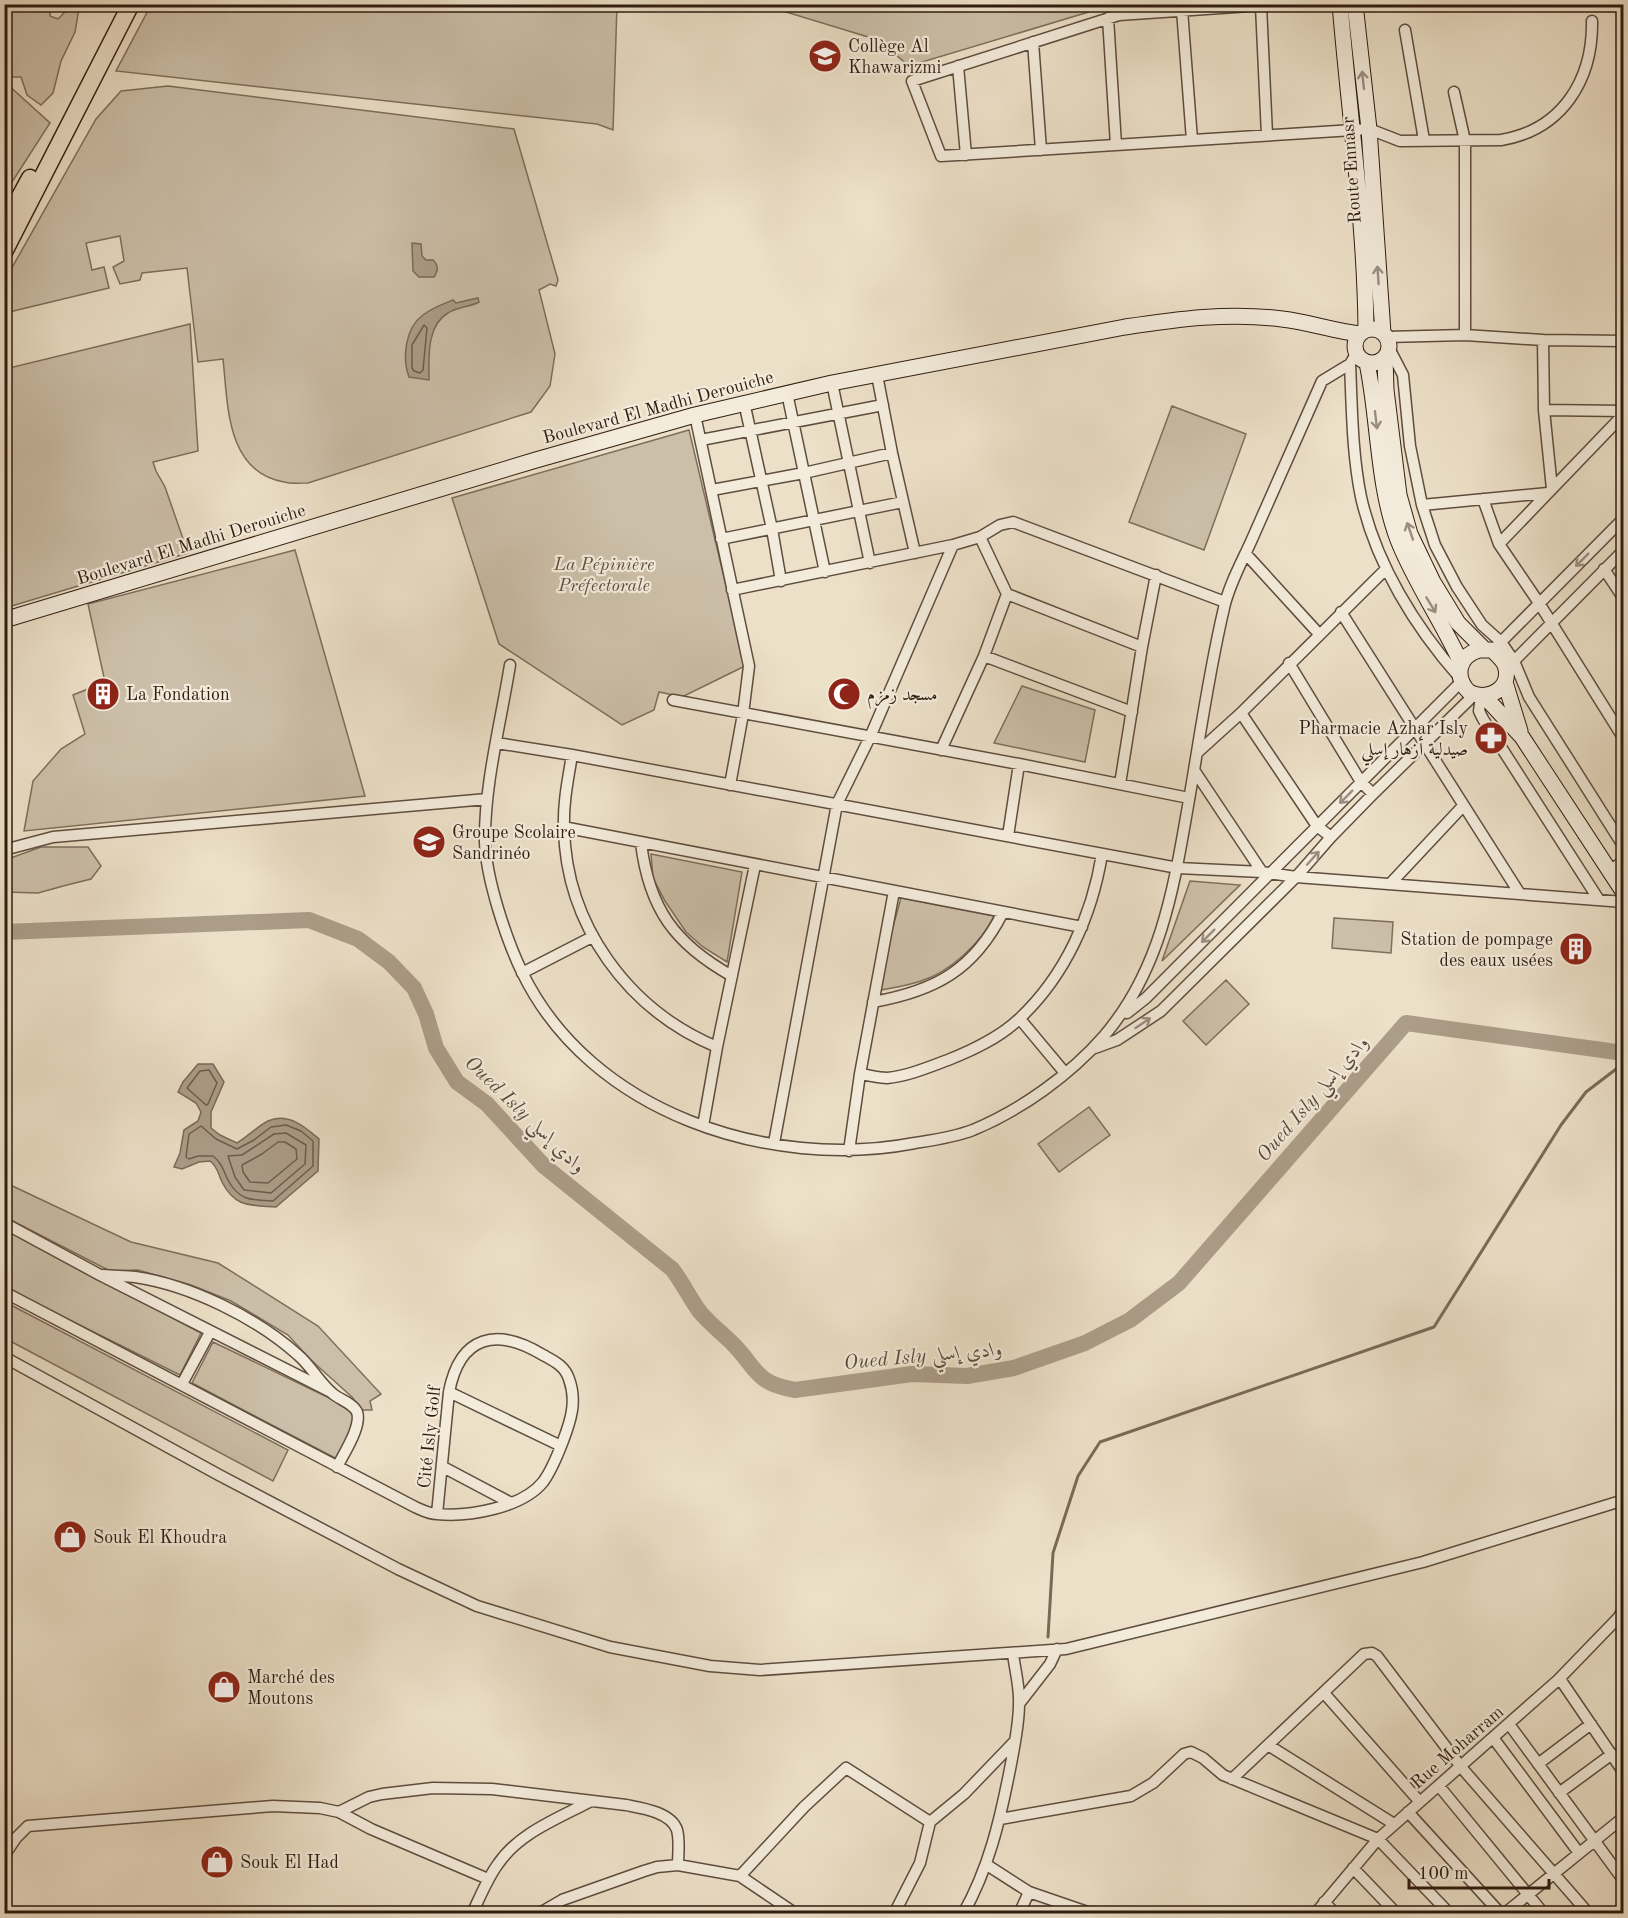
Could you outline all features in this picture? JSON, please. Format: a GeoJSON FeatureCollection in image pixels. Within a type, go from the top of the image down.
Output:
{"type":"FeatureCollection","features":[{"type":"Feature","properties":{"kind":"main road"},"geometry":{"type":"LineString","coordinates":[[4,226],[120,4]]}},
{"type":"Feature","properties":{"kind":"main road"},"geometry":{"type":"LineString","coordinates":[[4,252],[131,4]]}},
{"type":"Feature","properties":{"kind":"main road","name":"Route Ennasr"},"geometry":{"type":"LineString","coordinates":[[1340,4],[1361,129],[1386,344],[1386,390],[1399,495],[1410,534],[1432,582],[1458,623],[1493,647]]}},
{"type":"Feature","properties":{"kind":"main road","name":"Route Ennasr"},"geometry":{"type":"LineString","coordinates":[[1355,4],[1366,297],[1359,348],[1372,391],[1386,496],[1398,539],[1421,589],[1446,631],[1461,674]]}},
{"type":"Feature","properties":{"kind":"main road","name":"Boulevard El Madhi Derouiche"},"geometry":{"type":"LineString","coordinates":[[4,620],[695,415],[832,383],[1173,319],[1230,315],[1314,325],[1336,332],[1359,348],[1375,329],[1386,344]]}},
{"type":"Feature","properties":{"kind":"main road"},"geometry":{"type":"LineString","coordinates":[[1359,348],[1375,363],[1386,344]]}},
{"type":"Feature","properties":{"kind":"main road"},"geometry":{"type":"LineString","coordinates":[[1522,737],[1508,671],[1501,658],[1493,647],[1473,652],[1461,674],[1464,687],[1480,696],[1522,737],[1623,893]]}},
{"type":"Feature","properties":{"kind":"main road"},"geometry":{"type":"LineString","coordinates":[[1480,696],[1497,692],[1508,671]]}},
{"type":"Feature","properties":{"kind":"street"},"geometry":{"type":"LineString","coordinates":[[1280,4],[1119,15],[912,81],[941,156],[1361,129],[1400,141],[1501,140],[1515,137],[1543,124],[1563,108],[1576,90],[1586,68],[1592,42],[1592,21]]}},
{"type":"Feature","properties":{"kind":"street"},"geometry":{"type":"LineString","coordinates":[[1261,6],[1267,135]]}},
{"type":"Feature","properties":{"kind":"street"},"geometry":{"type":"LineString","coordinates":[[1182,10],[1192,140]]}},
{"type":"Feature","properties":{"kind":"street"},"geometry":{"type":"LineString","coordinates":[[1108,18],[1116,145]]}},
{"type":"Feature","properties":{"kind":"street"},"geometry":{"type":"LineString","coordinates":[[1405,30],[1424,141]]}},
{"type":"Feature","properties":{"kind":"street"},"geometry":{"type":"LineString","coordinates":[[1034,42],[1041,150]]}},
{"type":"Feature","properties":{"kind":"street"},"geometry":{"type":"LineString","coordinates":[[958,66],[966,155]]}},
{"type":"Feature","properties":{"kind":"street"},"geometry":{"type":"LineString","coordinates":[[1454,92],[1465,141],[1466,335]]}},
{"type":"Feature","properties":{"kind":"street"},"geometry":{"type":"LineString","coordinates":[[1623,341],[1543,340],[1466,335],[1386,344],[1403,375],[1410,446],[1422,505],[1435,545],[1493,647],[1623,518]]}},
{"type":"Feature","properties":{"kind":"street"},"geometry":{"type":"LineString","coordinates":[[1543,340],[1544,410],[1550,491]]}},
{"type":"Feature","properties":{"kind":"street"},"geometry":{"type":"LineString","coordinates":[[510,665],[487,799],[485,844],[506,932],[522,973],[562,1032],[597,1066],[643,1099],[676,1116],[703,1126],[774,1143],[849,1151],[880,1150],[972,1130],[1030,1098],[1065,1073],[1092,1049],[1117,1020],[1148,970],[1164,923],[1178,868],[1225,602],[1322,381],[1359,348]]}},
{"type":"Feature","properties":{"kind":"street"},"geometry":{"type":"LineString","coordinates":[[1117,1020],[1146,998],[1266,872],[1317,826],[1414,729],[1461,674],[1442,658],[1386,569],[1361,495],[1353,439],[1359,348]]}},
{"type":"Feature","properties":{"kind":"street"},"geometry":{"type":"LineString","coordinates":[[878,375],[892,453],[915,553]]}},
{"type":"Feature","properties":{"kind":"street"},"geometry":{"type":"LineString","coordinates":[[832,383],[870,562]]}},
{"type":"Feature","properties":{"kind":"street"},"geometry":{"type":"LineString","coordinates":[[787,393],[825,572]]}},
{"type":"Feature","properties":{"kind":"street"},"geometry":{"type":"LineString","coordinates":[[744,402],[781,581]]}},
{"type":"Feature","properties":{"kind":"street"},"geometry":{"type":"LineString","coordinates":[[701,440],[883,405]]}},
{"type":"Feature","properties":{"kind":"street"},"geometry":{"type":"LineString","coordinates":[[1544,410],[1623,412]]}},
{"type":"Feature","properties":{"kind":"street"},"geometry":{"type":"LineString","coordinates":[[1499,544],[1623,412]]}},
{"type":"Feature","properties":{"kind":"street"},"geometry":{"type":"LineString","coordinates":[[695,415],[749,666],[730,785]]}},
{"type":"Feature","properties":{"kind":"street"},"geometry":{"type":"LineString","coordinates":[[712,490],[848,464],[892,453]]}},
{"type":"Feature","properties":{"kind":"street"},"geometry":{"type":"LineString","coordinates":[[1422,505],[1550,491]]}},
{"type":"Feature","properties":{"kind":"street"},"geometry":{"type":"LineString","coordinates":[[1483,500],[1499,544],[1539,603],[1623,739]]}},
{"type":"Feature","properties":{"kind":"street"},"geometry":{"type":"LineString","coordinates":[[721,540],[903,502]]}},
{"type":"Feature","properties":{"kind":"street"},"geometry":{"type":"LineString","coordinates":[[732,590],[953,545],[980,537],[1000,525],[1013,522],[1225,602]]}},
{"type":"Feature","properties":{"kind":"street"},"geometry":{"type":"LineString","coordinates":[[980,537],[1007,594],[1142,647]]}},
{"type":"Feature","properties":{"kind":"street"},"geometry":{"type":"LineString","coordinates":[[774,1143],[837,804],[870,737],[953,545]]}},
{"type":"Feature","properties":{"kind":"street"},"geometry":{"type":"LineString","coordinates":[[1623,550],[1551,623],[1508,671],[1529,697],[1623,848]]}},
{"type":"Feature","properties":{"kind":"street"},"geometry":{"type":"LineString","coordinates":[[1246,554],[1319,634]]}},
{"type":"Feature","properties":{"kind":"street"},"geometry":{"type":"LineString","coordinates":[[1197,752],[1241,713],[1386,569]]}},
{"type":"Feature","properties":{"kind":"street"},"geometry":{"type":"LineString","coordinates":[[1605,569],[1623,599]]}},
{"type":"Feature","properties":{"kind":"street"},"geometry":{"type":"LineString","coordinates":[[1120,784],[1156,575]]}},
{"type":"Feature","properties":{"kind":"street"},"geometry":{"type":"LineString","coordinates":[[941,750],[984,656],[1007,594]]}},
{"type":"Feature","properties":{"kind":"street"},"geometry":{"type":"LineString","coordinates":[[1341,612],[1520,894]]}},
{"type":"Feature","properties":{"kind":"street"},"geometry":{"type":"LineString","coordinates":[[984,656],[1132,712]]}},
{"type":"Feature","properties":{"kind":"street"},"geometry":{"type":"LineString","coordinates":[[1289,663],[1361,782],[1373,794]]}},
{"type":"Feature","properties":{"kind":"street"},"geometry":{"type":"LineString","coordinates":[[1092,1049],[1117,1040],[1161,1011],[1296,877],[1373,794],[1424,744],[1480,696]]}},
{"type":"Feature","properties":{"kind":"street"},"geometry":{"type":"LineString","coordinates":[[1480,696],[1479,711],[1483,719],[1599,900]]}},
{"type":"Feature","properties":{"kind":"street"},"geometry":{"type":"LineString","coordinates":[[673,700],[1189,798]]}},
{"type":"Feature","properties":{"kind":"street"},"geometry":{"type":"LineString","coordinates":[[1241,713],[1317,826],[1331,837]]}},
{"type":"Feature","properties":{"kind":"street"},"geometry":{"type":"LineString","coordinates":[[497,743],[1178,868],[1266,872],[1296,877],[1623,902]]}},
{"type":"Feature","properties":{"kind":"street"},"geometry":{"type":"LineString","coordinates":[[572,755],[565,800],[567,871],[571,887],[592,937],[621,977],[650,1007],[681,1029],[717,1047]]}},
{"type":"Feature","properties":{"kind":"street"},"geometry":{"type":"LineString","coordinates":[[1008,836],[1019,764]]}},
{"type":"Feature","properties":{"kind":"street"},"geometry":{"type":"LineString","coordinates":[[1194,770],[1266,872]]}},
{"type":"Feature","properties":{"kind":"street"},"geometry":{"type":"LineString","coordinates":[[4,850],[53,837],[487,799]]}},
{"type":"Feature","properties":{"kind":"street"},"geometry":{"type":"LineString","coordinates":[[1390,884],[1463,806]]}},
{"type":"Feature","properties":{"kind":"street"},"geometry":{"type":"LineString","coordinates":[[564,827],[1082,927]]}},
{"type":"Feature","properties":{"kind":"street"},"geometry":{"type":"LineString","coordinates":[[641,843],[650,886],[671,927],[697,953],[732,976]]}},
{"type":"Feature","properties":{"kind":"street"},"geometry":{"type":"LineString","coordinates":[[860,1074],[885,1078],[926,1068],[975,1049],[1020,1019],[1059,972],[1082,927],[1097,881],[1102,854]]}},
{"type":"Feature","properties":{"kind":"street"},"geometry":{"type":"LineString","coordinates":[[1608,871],[1623,861]]}},
{"type":"Feature","properties":{"kind":"street"},"geometry":{"type":"LineString","coordinates":[[703,1126],[755,865]]}},
{"type":"Feature","properties":{"kind":"street"},"geometry":{"type":"LineString","coordinates":[[849,1151],[860,1074],[894,891]]}},
{"type":"Feature","properties":{"kind":"street"},"geometry":{"type":"LineString","coordinates":[[873,1002],[899,997],[929,987],[952,973],[983,946],[1004,912]]}},
{"type":"Feature","properties":{"kind":"street"},"geometry":{"type":"LineString","coordinates":[[522,973],[592,937]]}},
{"type":"Feature","properties":{"kind":"street"},"geometry":{"type":"LineString","coordinates":[[1020,1019],[1065,1073]]}},
{"type":"Feature","properties":{"kind":"street"},"geometry":{"type":"LineString","coordinates":[[4,1223],[210,1332],[331,1392],[354,1407],[358,1425],[338,1467]]}},
{"type":"Feature","properties":{"kind":"street"},"geometry":{"type":"LineString","coordinates":[[100,1275],[136,1277],[163,1284],[197,1294],[227,1308],[260,1327],[296,1353],[331,1392]]}},
{"type":"Feature","properties":{"kind":"street","name":"Cité Isly Golf"},"geometry":{"type":"LineString","coordinates":[[4,1292],[415,1507],[438,1514],[478,1512],[511,1503],[532,1493],[543,1482],[569,1426],[574,1404],[568,1376],[561,1365],[513,1340],[497,1338],[480,1342],[467,1351],[453,1374],[449,1392],[438,1514]]}},
{"type":"Feature","properties":{"kind":"street"},"geometry":{"type":"LineString","coordinates":[[182,1384],[210,1332]]}},
{"type":"Feature","properties":{"kind":"street"},"geometry":{"type":"LineString","coordinates":[[4,1357],[219,1475],[398,1569],[477,1606],[610,1647],[710,1666],[760,1670],[1012,1654],[1057,1649],[1423,1562],[1623,1500]]}},
{"type":"Feature","properties":{"kind":"street"},"geometry":{"type":"LineString","coordinates":[[449,1392],[561,1446]]}},
{"type":"Feature","properties":{"kind":"street"},"geometry":{"type":"LineString","coordinates":[[443,1467],[511,1503]]}},
{"type":"Feature","properties":{"kind":"street","name":"Rue Moharram"},"geometry":{"type":"LineString","coordinates":[[1315,1914],[1378,1839],[1560,1679],[1618,1618],[1623,1608]]}},
{"type":"Feature","properties":{"kind":"street"},"geometry":{"type":"LineString","coordinates":[[1019,1704],[1050,1664],[1057,1649]]}},
{"type":"Feature","properties":{"kind":"street"},"geometry":{"type":"LineString","coordinates":[[963,1914],[987,1865],[1000,1819],[1019,1704],[1012,1654]]}},
{"type":"Feature","properties":{"kind":"street"},"geometry":{"type":"LineString","coordinates":[[1232,1779],[1364,1654],[1375,1654],[1461,1767],[1590,1914]]}},
{"type":"Feature","properties":{"kind":"street"},"geometry":{"type":"LineString","coordinates":[[1560,1679],[1623,1773]]}},
{"type":"Feature","properties":{"kind":"street"},"geometry":{"type":"LineString","coordinates":[[1324,1693],[1419,1802]]}},
{"type":"Feature","properties":{"kind":"street"},"geometry":{"type":"LineString","coordinates":[[1509,1724],[1623,1881]]}},
{"type":"Feature","properties":{"kind":"street"},"geometry":{"type":"LineString","coordinates":[[1538,1764],[1591,1724]]}},
{"type":"Feature","properties":{"kind":"street"},"geometry":{"type":"LineString","coordinates":[[1494,1738],[1579,1853]]}},
{"type":"Feature","properties":{"kind":"street"},"geometry":{"type":"LineString","coordinates":[[894,1914],[920,1863],[930,1822],[964,1794],[1014,1742]]}},
{"type":"Feature","properties":{"kind":"street"},"geometry":{"type":"LineString","coordinates":[[1268,1746],[1395,1824]]}},
{"type":"Feature","properties":{"kind":"street"},"geometry":{"type":"LineString","coordinates":[[1000,1819],[1131,1796],[1153,1783],[1188,1752],[1196,1754],[1223,1775],[1378,1839],[1450,1914]]}},
{"type":"Feature","properties":{"kind":"street"},"geometry":{"type":"LineString","coordinates":[[1559,1793],[1611,1754]]}},
{"type":"Feature","properties":{"kind":"street"},"geometry":{"type":"LineString","coordinates":[[740,1876],[804,1807],[846,1768],[930,1822]]}},
{"type":"Feature","properties":{"kind":"street"},"geometry":{"type":"LineString","coordinates":[[1439,1786],[1544,1914]]}},
{"type":"Feature","properties":{"kind":"street"},"geometry":{"type":"LineString","coordinates":[[339,1812],[375,1795],[433,1788],[492,1789],[626,1805],[646,1809],[670,1821],[676,1829],[678,1865]]}},
{"type":"Feature","properties":{"kind":"street"},"geometry":{"type":"LineString","coordinates":[[472,1914],[498,1863],[522,1839],[589,1802]]}},
{"type":"Feature","properties":{"kind":"street"},"geometry":{"type":"LineString","coordinates":[[4,1856],[16,1838],[28,1826],[273,1806],[300,1806],[339,1812],[371,1829],[488,1879]]}},
{"type":"Feature","properties":{"kind":"street"},"geometry":{"type":"LineString","coordinates":[[1408,1812],[1502,1914],[1623,1817]]}},
{"type":"Feature","properties":{"kind":"street"},"geometry":{"type":"LineString","coordinates":[[538,1914],[562,1900],[644,1871],[678,1865],[740,1876],[796,1914]]}},
{"type":"Feature","properties":{"kind":"street"},"geometry":{"type":"LineString","coordinates":[[987,1865],[1029,1892],[1093,1914]]}},
{"type":"Feature","properties":{"kind":"street"},"geometry":{"type":"LineString","coordinates":[[1353,1868],[1397,1914]]}},
{"type":"Feature","properties":{"kind":"street"},"geometry":{"type":"LineString","coordinates":[[1019,1914],[1029,1892]]}},
{"type":"Feature","properties":{"kind":"street"},"geometry":{"type":"LineString","coordinates":[[1324,1902],[1336,1914]]}},
{"type":"Feature","properties":{"kind":"green space"},"geometry":{"type":"Polygon","coordinates":[[[8,5],[50,5],[50,16],[58,19],[72,5],[79,8],[75,32],[61,61],[53,93],[41,105],[27,95],[21,77],[10,77],[8,71],[3,41],[8,5]]]}},
{"type":"Feature","properties":{"kind":"green space"},"geometry":{"type":"Polygon","coordinates":[[[151,5],[617,5],[613,130],[597,124],[116,71],[151,5]]]}},
{"type":"Feature","properties":{"kind":"green space"},"geometry":{"type":"Polygon","coordinates":[[[763,5],[1112,5],[909,66],[878,40],[763,5]]]}},
{"type":"Feature","properties":{"kind":"green space"},"geometry":{"type":"Polygon","coordinates":[[[6,83],[50,123],[5,193],[4,87],[6,83]]]}},
{"type":"Feature","properties":{"kind":"green space"},"geometry":{"type":"Polygon","coordinates":[[[168,86],[514,129],[558,280],[556,286],[550,284],[539,290],[555,354],[550,386],[531,412],[308,483],[287,483],[265,476],[251,465],[241,451],[229,415],[223,359],[198,362],[187,268],[142,273],[140,280],[120,284],[113,267],[124,261],[120,236],[86,243],[92,270],[104,267],[109,288],[5,313],[5,280],[96,119],[121,91],[168,86]]]}},
{"type":"Feature","properties":{"kind":"green space"},"geometry":{"type":"Polygon","coordinates":[[[190,324],[198,451],[153,462],[165,487],[188,553],[5,608],[5,369],[190,324]]]}},
{"type":"Feature","properties":{"kind":"green space"},"geometry":{"type":"Polygon","coordinates":[[[1172,406],[1246,434],[1204,550],[1129,522],[1172,406]]]}},
{"type":"Feature","properties":{"kind":"green space","name":"La Pépinière Préfectorale"},"geometry":{"type":"Polygon","coordinates":[[[689,430],[745,666],[682,697],[659,692],[654,710],[622,725],[499,644],[452,498],[689,430]]]}},
{"type":"Feature","properties":{"kind":"green space"},"geometry":{"type":"Polygon","coordinates":[[[295,550],[365,796],[24,831],[33,781],[61,749],[85,734],[73,695],[105,682],[88,604],[295,550]]]}},
{"type":"Feature","properties":{"kind":"green space"},"geometry":{"type":"Polygon","coordinates":[[[1022,686],[1095,710],[1085,762],[994,743],[1022,686]]]}},
{"type":"Feature","properties":{"kind":"green space"},"geometry":{"type":"Polygon","coordinates":[[[41,847],[88,847],[101,866],[91,879],[38,893],[5,892],[5,860],[41,847]]]}},
{"type":"Feature","properties":{"kind":"green space"},"geometry":{"type":"Polygon","coordinates":[[[651,854],[742,872],[727,962],[703,947],[686,932],[653,878],[651,854]]]}},
{"type":"Feature","properties":{"kind":"green space"},"geometry":{"type":"Polygon","coordinates":[[[1190,881],[1240,885],[1162,961],[1190,881]]]}},
{"type":"Feature","properties":{"kind":"green space"},"geometry":{"type":"Polygon","coordinates":[[[901,898],[994,916],[973,946],[943,971],[916,983],[875,991],[901,898]]]}},
{"type":"Feature","properties":{"kind":"green space"},"geometry":{"type":"Polygon","coordinates":[[[1334,918],[1393,922],[1391,953],[1332,948],[1334,918]]]}},
{"type":"Feature","properties":{"kind":"green space"},"geometry":{"type":"Polygon","coordinates":[[[1226,980],[1249,1004],[1206,1045],[1183,1021],[1226,980]]]}},
{"type":"Feature","properties":{"kind":"green space"},"geometry":{"type":"Polygon","coordinates":[[[1089,1107],[1110,1135],[1059,1172],[1038,1144],[1089,1107]]]}},
{"type":"Feature","properties":{"kind":"green space"},"geometry":{"type":"Polygon","coordinates":[[[4,1182],[131,1242],[218,1263],[318,1326],[381,1394],[370,1401],[372,1410],[362,1410],[352,1397],[311,1360],[288,1335],[231,1301],[191,1285],[138,1270],[110,1271],[5,1217],[4,1182]]]}},
{"type":"Feature","properties":{"kind":"green space"},"geometry":{"type":"Polygon","coordinates":[[[4,1228],[201,1333],[180,1375],[5,1288],[4,1228]]]}},
{"type":"Feature","properties":{"kind":"green space"},"geometry":{"type":"Polygon","coordinates":[[[5,1302],[288,1450],[273,1481],[12,1342],[5,1341],[5,1302]]]}},
{"type":"Feature","properties":{"kind":"green space"},"geometry":{"type":"Polygon","coordinates":[[[213,1342],[348,1407],[355,1420],[337,1459],[192,1383],[213,1342]]]}},
{"type":"Feature","properties":{"kind":"water"},"geometry":{"type":"Polygon","coordinates":[[[412,243],[421,244],[422,256],[426,260],[435,262],[437,269],[434,277],[419,277],[413,271],[412,243]]]}},
{"type":"Feature","properties":{"kind":"water"},"geometry":{"type":"Polygon","coordinates":[[[478,298],[479,302],[448,313],[436,326],[430,343],[429,380],[409,377],[406,361],[407,344],[417,321],[430,310],[453,300],[456,303],[478,298]]]}},
{"type":"Feature","properties":{"kind":"water"},"geometry":{"type":"Polygon","coordinates":[[[198,1064],[213,1064],[224,1082],[211,1112],[211,1128],[220,1135],[237,1143],[268,1121],[282,1118],[296,1122],[319,1139],[318,1171],[276,1207],[244,1204],[232,1197],[210,1161],[199,1162],[182,1169],[174,1167],[180,1153],[184,1130],[198,1121],[201,1112],[196,1103],[178,1092],[198,1064]]]}},
{"type":"Feature","properties":{"kind":"waterway","name":"Oued Isly وادي إسلي"},"geometry":{"type":"LineString","coordinates":[[4,932],[309,920],[358,939],[389,962],[414,988],[426,1014],[436,1048],[457,1082],[487,1104],[544,1166],[672,1269],[700,1312],[734,1345],[758,1374],[772,1384],[795,1390],[912,1374],[967,1376],[1014,1368],[1085,1343],[1130,1320],[1179,1283],[1406,1023],[1624,1053]]}},
{"type":"Feature","properties":{"kind":"waterway"},"geometry":{"type":"LineString","coordinates":[[1048,1637],[1053,1553],[1078,1476],[1100,1442],[1434,1327],[1561,1125],[1586,1092],[1624,1063]]}},
{"type":"Feature","properties":{"kind":"place","name":"Collège Al Khawarizmi"},"geometry":{"type":"Point","coordinates":[825,56]}},
{"type":"Feature","properties":{"kind":"place","name":"La Fondation"},"geometry":{"type":"Point","coordinates":[103,694]}},
{"type":"Feature","properties":{"kind":"place","name":"مسجد زمزم"},"geometry":{"type":"Point","coordinates":[844,694]}},
{"type":"Feature","properties":{"kind":"place","name":"Pharmacie Azhar Isly صيدلية أزهار إسلي"},"geometry":{"type":"Point","coordinates":[1491,738]}},
{"type":"Feature","properties":{"kind":"place","name":"Groupe Scolaire Sandrinéo"},"geometry":{"type":"Point","coordinates":[429,842]}},
{"type":"Feature","properties":{"kind":"place","name":"Station de pompage des eaux usées"},"geometry":{"type":"Point","coordinates":[1576,949]}},
{"type":"Feature","properties":{"kind":"place","name":"Souk El Khoudra"},"geometry":{"type":"Point","coordinates":[70,1537]}},
{"type":"Feature","properties":{"kind":"place","name":"Marché des Moutons"},"geometry":{"type":"Point","coordinates":[224,1687]}},
{"type":"Feature","properties":{"kind":"place","name":"Souk El Had"},"geometry":{"type":"Point","coordinates":[217,1862]}}]}
